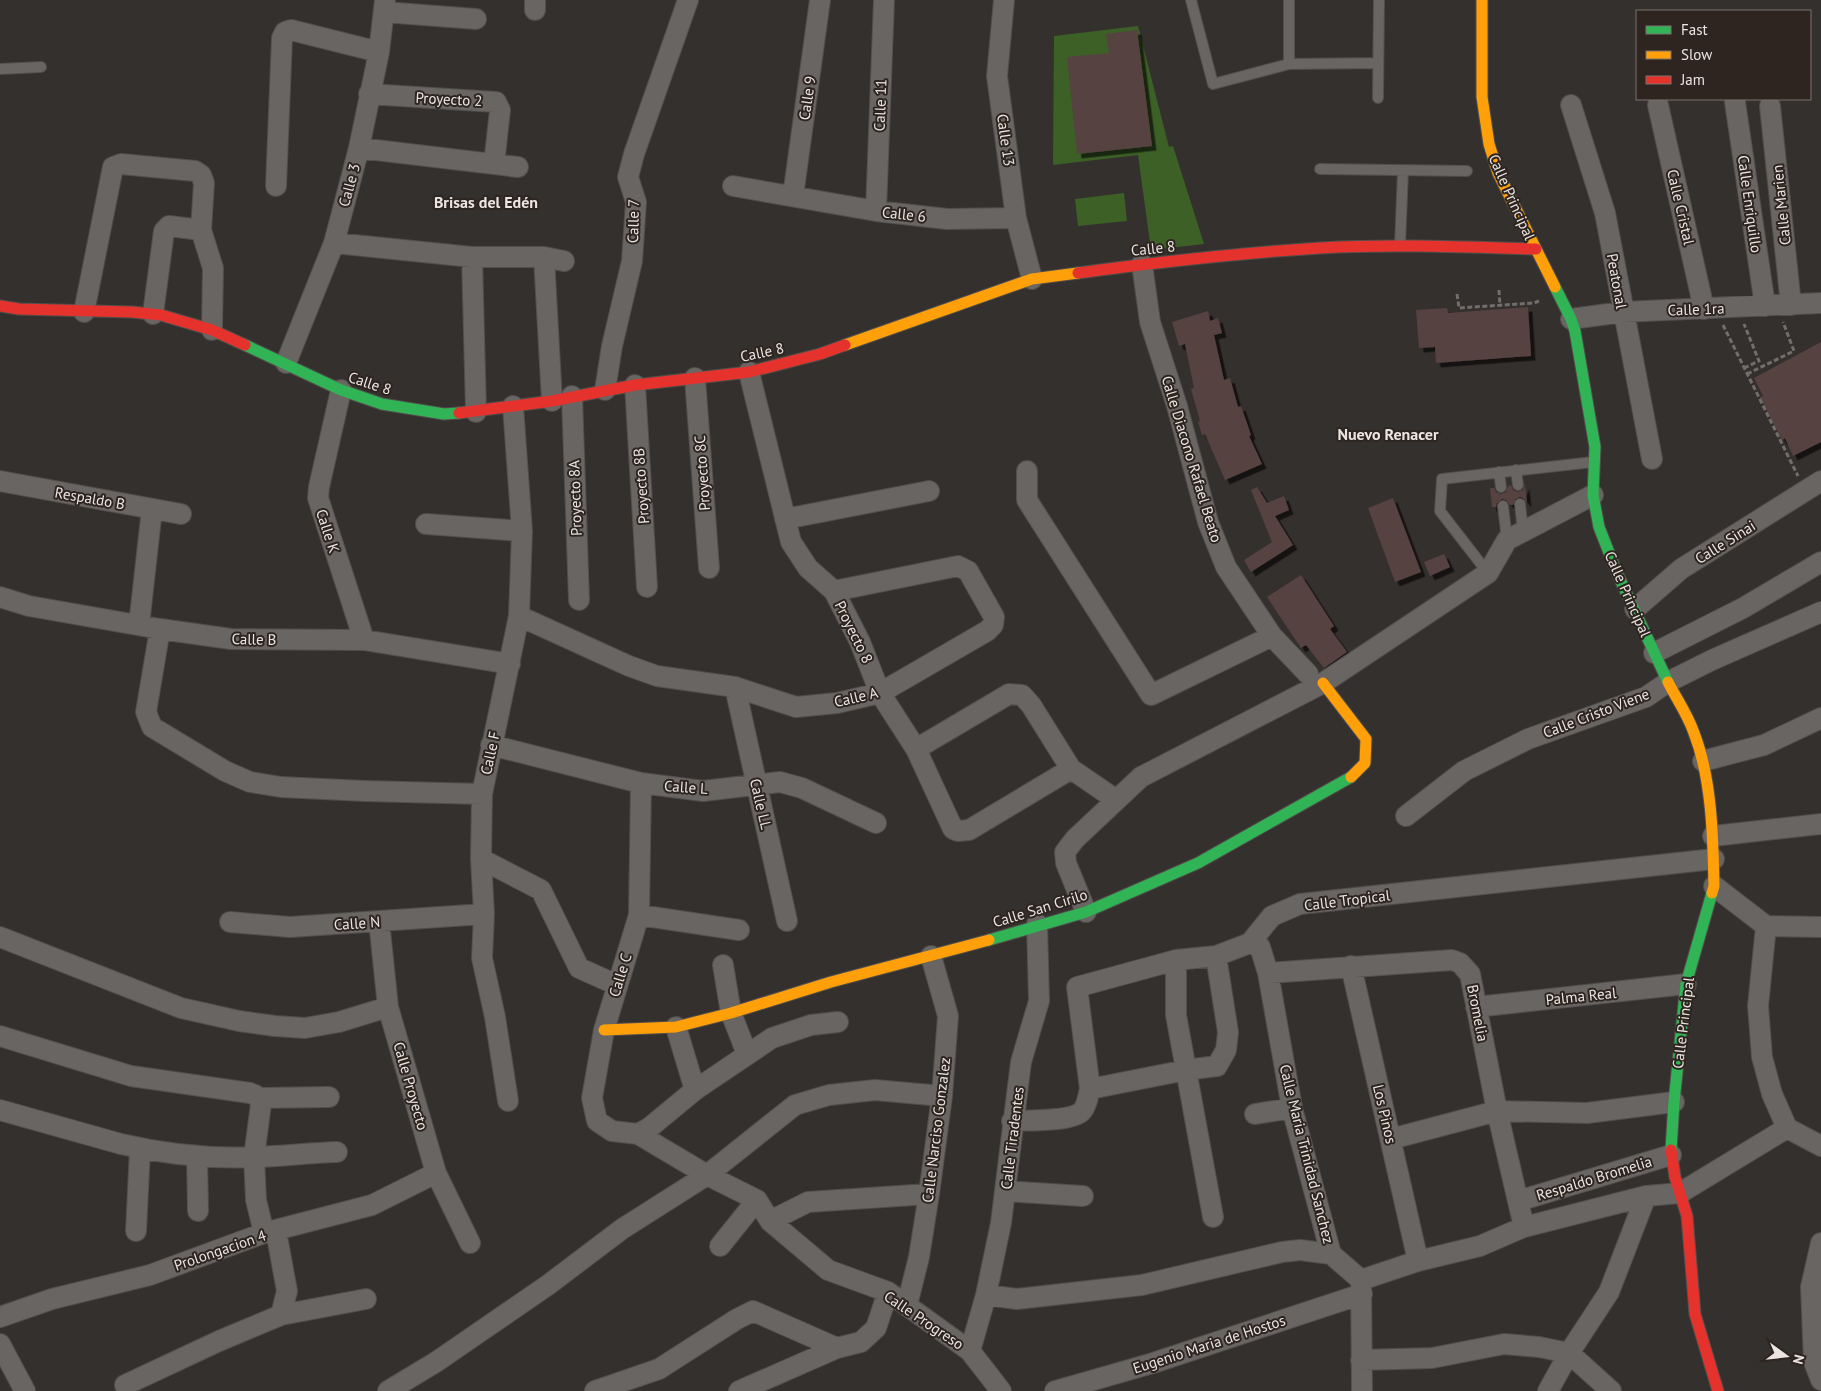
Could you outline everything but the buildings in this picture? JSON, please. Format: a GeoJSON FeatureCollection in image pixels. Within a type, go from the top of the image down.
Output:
{"type":"FeatureCollection","features":[{"type":"Feature","properties":{"kind":"street","name":"Calle 7"},"geometry":{"type":"LineString","coordinates":[[605,390],[612,346],[632,261],[636,202],[628,177],[634,154],[688,0]]}},
{"type":"Feature","properties":{"kind":"street","name":"Calle 9"},"geometry":{"type":"LineString","coordinates":[[793,196],[820,0]]}},
{"type":"Feature","properties":{"kind":"street","name":"Calle 11"},"geometry":{"type":"LineString","coordinates":[[876,211],[884,0]]}},
{"type":"Feature","properties":{"kind":"street","name":"Calle 13"},"geometry":{"type":"LineString","coordinates":[[1004,0],[997,76],[1016,218],[1032,279]]}},
{"type":"Feature","properties":{"kind":"street","name":"Calle Principal"},"geometry":{"type":"LineString","coordinates":[[1482,0],[1482,97],[1489,144],[1498,173],[1575,331],[1595,447],[1593,495],[1599,527],[1617,573],[1654,653],[1694,732],[1703,761],[1713,836],[1714,886],[1686,984],[1674,1102],[1671,1155],[1687,1216],[1695,1314],[1718,1391]]}},
{"type":"Feature","properties":{"kind":"street"},"geometry":{"type":"LineString","coordinates":[[384,6],[476,19]]}},
{"type":"Feature","properties":{"kind":"street","name":"Calle 3"},"geometry":{"type":"LineString","coordinates":[[286,363],[334,243],[359,148],[379,52],[384,6]]}},
{"type":"Feature","properties":{"kind":"street"},"geometry":{"type":"LineString","coordinates":[[276,186],[282,38],[285,32],[291,30],[379,52]]}},
{"type":"Feature","properties":{"kind":"street","name":"Proyecto 2"},"geometry":{"type":"LineString","coordinates":[[369,94],[496,102],[500,110],[494,164]]}},
{"type":"Feature","properties":{"kind":"street","name":"Calle Enriquillo"},"geometry":{"type":"LineString","coordinates":[[1735,102],[1779,308]]}},
{"type":"Feature","properties":{"kind":"street","name":"Peatonal"},"geometry":{"type":"LineString","coordinates":[[1571,105],[1605,213],[1622,312],[1652,459]]}},
{"type":"Feature","properties":{"kind":"street","name":"Calle Cristal"},"geometry":{"type":"LineString","coordinates":[[1658,105],[1711,313]]}},
{"type":"Feature","properties":{"kind":"street","name":"Calle Marien"},"geometry":{"type":"LineString","coordinates":[[1770,106],[1779,308]]}},
{"type":"Feature","properties":{"kind":"street"},"geometry":{"type":"LineString","coordinates":[[359,148],[518,166]]}},
{"type":"Feature","properties":{"kind":"street"},"geometry":{"type":"LineString","coordinates":[[84,312],[113,167],[121,164],[195,171],[201,176],[204,183],[201,230],[213,268],[212,330]]}},
{"type":"Feature","properties":{"kind":"street","name":"Calle 6"},"geometry":{"type":"LineString","coordinates":[[733,186],[876,211],[948,219],[1016,218]]}},
{"type":"Feature","properties":{"kind":"street"},"geometry":{"type":"LineString","coordinates":[[153,314],[164,231],[169,226],[201,230]]}},
{"type":"Feature","properties":{"kind":"street"},"geometry":{"type":"LineString","coordinates":[[334,243],[472,257],[544,257],[564,261]]}},
{"type":"Feature","properties":{"kind":"street","name":"Calle 8"},"geometry":{"type":"LineString","coordinates":[[0,306],[19,309],[161,315],[212,330],[341,390],[382,404],[444,414],[476,412],[552,401],[635,385],[749,372],[820,354],[1032,279],[1142,264],[1320,248],[1400,246],[1536,249]]}},
{"type":"Feature","properties":{"kind":"street"},"geometry":{"type":"LineString","coordinates":[[472,257],[476,412]]}},
{"type":"Feature","properties":{"kind":"street"},"geometry":{"type":"LineString","coordinates":[[544,257],[552,401]]}},
{"type":"Feature","properties":{"kind":"street","name":"Calle Diacono Rafael Beato"},"geometry":{"type":"LineString","coordinates":[[1142,264],[1150,322],[1177,406],[1208,522],[1226,567],[1272,636],[1315,679]]}},
{"type":"Feature","properties":{"kind":"street","name":"Calle 1ra"},"geometry":{"type":"LineString","coordinates":[[1570,319],[1622,312],[1711,313],[1821,303]]}},
{"type":"Feature","properties":{"kind":"street","name":"Proyecto 8"},"geometry":{"type":"LineString","coordinates":[[749,372],[791,542],[808,568],[834,591],[860,642],[880,693],[916,749],[950,825],[958,832],[969,830],[1071,769]]}},
{"type":"Feature","properties":{"kind":"street","name":"Proyecto 8C"},"geometry":{"type":"LineString","coordinates":[[695,378],[709,568]]}},
{"type":"Feature","properties":{"kind":"street","name":"Proyecto 8B"},"geometry":{"type":"LineString","coordinates":[[635,385],[647,587]]}},
{"type":"Feature","properties":{"kind":"street","name":"Calle K"},"geometry":{"type":"LineString","coordinates":[[341,390],[318,498],[364,640]]}},
{"type":"Feature","properties":{"kind":"street","name":"Proyecto 8A"},"geometry":{"type":"LineString","coordinates":[[572,396],[579,600]]}},
{"type":"Feature","properties":{"kind":"street","name":"Calle F"},"geometry":{"type":"LineString","coordinates":[[508,1100],[495,1017],[482,958],[484,914],[481,859],[482,794],[519,616],[522,531],[514,406]]}},
{"type":"Feature","properties":{"kind":"street"},"geometry":{"type":"LineString","coordinates":[[1027,471],[1027,500],[1152,695],[1272,636]]}},
{"type":"Feature","properties":{"kind":"street","name":"Respaldo B"},"geometry":{"type":"LineString","coordinates":[[0,481],[181,514]]}},
{"type":"Feature","properties":{"kind":"street","name":"Calle Sinai"},"geometry":{"type":"LineString","coordinates":[[1634,609],[1681,569],[1821,481]]}},
{"type":"Feature","properties":{"kind":"street"},"geometry":{"type":"LineString","coordinates":[[785,519],[928,491]]}},
{"type":"Feature","properties":{"kind":"street"},"geometry":{"type":"LineString","coordinates":[[1086,912],[1066,863],[1065,852],[1075,839],[1115,799],[1141,777],[1315,679],[1488,573],[1515,536],[1593,495]]}},
{"type":"Feature","properties":{"kind":"street"},"geometry":{"type":"LineString","coordinates":[[139,625],[152,509]]}},
{"type":"Feature","properties":{"kind":"street"},"geometry":{"type":"LineString","coordinates":[[426,524],[522,531]]}},
{"type":"Feature","properties":{"kind":"street"},"geometry":{"type":"LineString","coordinates":[[1654,653],[1743,608],[1821,562]]}},
{"type":"Feature","properties":{"kind":"street","name":"Calle A"},"geometry":{"type":"LineString","coordinates":[[519,616],[630,666],[657,676],[735,687],[796,707],[837,703],[880,693],[991,628],[994,618],[968,571],[958,566],[834,591]]}},
{"type":"Feature","properties":{"kind":"street","name":"Calle B"},"geometry":{"type":"LineString","coordinates":[[0,598],[29,606],[160,630],[231,639],[364,640],[510,664]]}},
{"type":"Feature","properties":{"kind":"street","name":"Calle Cristo Viene"},"geometry":{"type":"LineString","coordinates":[[1406,816],[1464,771],[1528,739],[1646,697],[1668,682],[1712,660],[1821,612]]}},
{"type":"Feature","properties":{"kind":"street"},"geometry":{"type":"LineString","coordinates":[[160,630],[146,712],[148,720],[152,727],[225,771],[250,782],[282,787],[365,792],[482,794]]}},
{"type":"Feature","properties":{"kind":"street","name":"Calle San Cirilo"},"geometry":{"type":"LineString","coordinates":[[604,1030],[676,1027],[731,1013],[831,982],[1086,912],[1198,862],[1347,780],[1365,763],[1366,739],[1315,679]]}},
{"type":"Feature","properties":{"kind":"street","name":"Calle LL"},"geometry":{"type":"LineString","coordinates":[[735,687],[787,921]]}},
{"type":"Feature","properties":{"kind":"street"},"geometry":{"type":"LineString","coordinates":[[916,749],[1009,694],[1022,695],[1031,705],[1071,769],[1115,799]]}},
{"type":"Feature","properties":{"kind":"street"},"geometry":{"type":"LineString","coordinates":[[1703,761],[1764,745],[1821,718]]}},
{"type":"Feature","properties":{"kind":"street","name":"Calle L"},"geometry":{"type":"LineString","coordinates":[[491,746],[641,783],[702,790],[780,782],[802,788],[876,823]]}},
{"type":"Feature","properties":{"kind":"street","name":"Calle C"},"geometry":{"type":"LineString","coordinates":[[638,1134],[612,1131],[597,1122],[592,1098],[604,1030],[639,915],[641,783]]}},
{"type":"Feature","properties":{"kind":"street"},"geometry":{"type":"LineString","coordinates":[[1713,836],[1821,824]]}},
{"type":"Feature","properties":{"kind":"street"},"geometry":{"type":"LineString","coordinates":[[481,859],[542,890],[579,968],[617,985]]}},
{"type":"Feature","properties":{"kind":"street","name":"Calle Tropical"},"geometry":{"type":"LineString","coordinates":[[1012,1121],[1072,1118],[1082,1112],[1090,1089],[1077,987],[1176,960],[1216,956],[1250,942],[1272,916],[1300,904],[1714,859]]}},
{"type":"Feature","properties":{"kind":"street"},"geometry":{"type":"LineString","coordinates":[[1714,886],[1766,926],[1821,927]]}},
{"type":"Feature","properties":{"kind":"street","name":"Calle N"},"geometry":{"type":"LineString","coordinates":[[230,922],[290,927],[484,914]]}},
{"type":"Feature","properties":{"kind":"street"},"geometry":{"type":"LineString","coordinates":[[639,915],[739,930]]}},
{"type":"Feature","properties":{"kind":"street","name":"Calle Proyecto"},"geometry":{"type":"LineString","coordinates":[[379,921],[388,1007],[436,1173],[470,1243]]}},
{"type":"Feature","properties":{"kind":"street","name":"Calle Tiradentes"},"geometry":{"type":"LineString","coordinates":[[970,1351],[986,1295],[1001,1223],[1006,1191],[1012,1121],[1021,1062],[1039,1001],[1037,924]]}},
{"type":"Feature","properties":{"kind":"street"},"geometry":{"type":"LineString","coordinates":[[1766,926],[1758,1006],[1762,1057],[1772,1094],[1787,1128],[1821,1146]]}},
{"type":"Feature","properties":{"kind":"street"},"geometry":{"type":"LineString","coordinates":[[0,938],[181,1008],[239,1021],[305,1028],[339,1022],[388,1007]]}},
{"type":"Feature","properties":{"kind":"street","name":"Calle Maria Trinidad Sanchez"},"geometry":{"type":"LineString","coordinates":[[1250,942],[1260,947],[1268,973],[1292,1108],[1331,1254],[1361,1287]]}},
{"type":"Feature","properties":{"kind":"street","name":"Calle Narciso Gonzalez"},"geometry":{"type":"LineString","coordinates":[[907,1305],[919,1257],[929,1194],[942,1096],[948,1016],[931,956]]}},
{"type":"Feature","properties":{"kind":"street"},"geometry":{"type":"LineString","coordinates":[[1090,1089],[1186,1070],[1217,1066],[1226,1050],[1228,1032],[1216,956]]}},
{"type":"Feature","properties":{"kind":"street"},"geometry":{"type":"LineString","coordinates":[[1176,960],[1176,1015],[1213,1216]]}},
{"type":"Feature","properties":{"kind":"street","name":"Bromelia"},"geometry":{"type":"LineString","coordinates":[[1268,973],[1452,960],[1460,963],[1470,974],[1497,1112],[1524,1227]]}},
{"type":"Feature","properties":{"kind":"street"},"geometry":{"type":"LineString","coordinates":[[724,965],[731,1013],[747,1054]]}},
{"type":"Feature","properties":{"kind":"street","name":"Los Pinos"},"geometry":{"type":"LineString","coordinates":[[1351,966],[1418,1261]]}},
{"type":"Feature","properties":{"kind":"street","name":"Palma Real"},"geometry":{"type":"LineString","coordinates":[[1476,1007],[1686,984]]}},
{"type":"Feature","properties":{"kind":"street"},"geometry":{"type":"LineString","coordinates":[[638,1134],[649,1128],[695,1090],[772,1038],[811,1025],[838,1022]]}},
{"type":"Feature","properties":{"kind":"street"},"geometry":{"type":"LineString","coordinates":[[676,1027],[695,1090]]}},
{"type":"Feature","properties":{"kind":"street"},"geometry":{"type":"LineString","coordinates":[[0,1036],[131,1076],[250,1093],[259,1098],[330,1097]]}},
{"type":"Feature","properties":{"kind":"street"},"geometry":{"type":"LineString","coordinates":[[388,1391],[436,1362],[548,1285],[622,1229],[707,1175],[795,1105],[829,1095],[875,1090],[942,1096]]}},
{"type":"Feature","properties":{"kind":"street"},"geometry":{"type":"LineString","coordinates":[[259,1098],[261,1104],[254,1157],[256,1200],[270,1232],[287,1291],[281,1315]]}},
{"type":"Feature","properties":{"kind":"street"},"geometry":{"type":"LineString","coordinates":[[1391,1139],[1497,1112],[1586,1113],[1674,1102]]}},
{"type":"Feature","properties":{"kind":"street"},"geometry":{"type":"LineString","coordinates":[[1256,1114],[1292,1108]]}},
{"type":"Feature","properties":{"kind":"street"},"geometry":{"type":"LineString","coordinates":[[0,1110],[140,1149],[197,1156],[254,1157],[337,1152]]}},
{"type":"Feature","properties":{"kind":"street"},"geometry":{"type":"LineString","coordinates":[[1548,1391],[1569,1353],[1609,1292],[1646,1196],[1680,1193],[1787,1128]]}},
{"type":"Feature","properties":{"kind":"street"},"geometry":{"type":"LineString","coordinates":[[638,1134],[707,1175],[757,1200],[720,1246]]}},
{"type":"Feature","properties":{"kind":"street"},"geometry":{"type":"LineString","coordinates":[[136,1231],[140,1149]]}},
{"type":"Feature","properties":{"kind":"street","name":"Respaldo Bromelia"},"geometry":{"type":"LineString","coordinates":[[1518,1202],[1671,1155]]}},
{"type":"Feature","properties":{"kind":"street"},"geometry":{"type":"LineString","coordinates":[[197,1156],[198,1211]]}},
{"type":"Feature","properties":{"kind":"street","name":"Prolongacion 4"},"geometry":{"type":"LineString","coordinates":[[0,1317],[52,1299],[150,1275],[270,1232],[372,1205],[436,1173]]}},
{"type":"Feature","properties":{"kind":"street"},"geometry":{"type":"LineString","coordinates":[[1006,1191],[1083,1196]]}},
{"type":"Feature","properties":{"kind":"street"},"geometry":{"type":"LineString","coordinates":[[770,1221],[808,1202],[929,1194]]}},
{"type":"Feature","properties":{"kind":"street","name":"Eugenio Maria de Hostos"},"geometry":{"type":"LineString","coordinates":[[1055,1391],[1153,1363],[1361,1287],[1418,1261],[1480,1246],[1524,1227],[1646,1196]]}},
{"type":"Feature","properties":{"kind":"street","name":"Calle Progreso"},"geometry":{"type":"LineString","coordinates":[[757,1200],[770,1221],[828,1270],[888,1292],[970,1351],[1001,1391]]}},
{"type":"Feature","properties":{"kind":"street"},"geometry":{"type":"LineString","coordinates":[[1821,1243],[1811,1287],[1814,1362],[1821,1380]]}},
{"type":"Feature","properties":{"kind":"street"},"geometry":{"type":"LineString","coordinates":[[986,1295],[1017,1299],[1142,1285],[1282,1252],[1300,1250],[1331,1254]]}},
{"type":"Feature","properties":{"kind":"street"},"geometry":{"type":"LineString","coordinates":[[1361,1287],[1362,1391]]}},
{"type":"Feature","properties":{"kind":"street"},"geometry":{"type":"LineString","coordinates":[[739,1391],[837,1348],[861,1342],[876,1328],[888,1292]]}},
{"type":"Feature","properties":{"kind":"street"},"geometry":{"type":"LineString","coordinates":[[125,1385],[219,1341],[281,1315],[366,1299]]}},
{"type":"Feature","properties":{"kind":"street"},"geometry":{"type":"LineString","coordinates":[[595,1391],[659,1369],[737,1319],[753,1311],[837,1348]]}},
{"type":"Feature","properties":{"kind":"street"},"geometry":{"type":"LineString","coordinates":[[0,1344],[17,1389]]}},
{"type":"Feature","properties":{"kind":"street"},"geometry":{"type":"LineString","coordinates":[[1362,1360],[1432,1358],[1504,1344],[1539,1347],[1569,1353],[1611,1391]]}},
{"type":"Feature","properties":{"kind":"lane"},"geometry":{"type":"LineString","coordinates":[[1191,0],[1213,84],[1289,64],[1378,63]]}},
{"type":"Feature","properties":{"kind":"lane"},"geometry":{"type":"LineString","coordinates":[[1289,64],[1290,0]]}},
{"type":"Feature","properties":{"kind":"lane"},"geometry":{"type":"LineString","coordinates":[[1378,98],[1379,0]]}},
{"type":"Feature","properties":{"kind":"lane"},"geometry":{"type":"LineString","coordinates":[[0,68],[41,67]]}},
{"type":"Feature","properties":{"kind":"lane"},"geometry":{"type":"LineString","coordinates":[[1320,169],[1467,171]]}},
{"type":"Feature","properties":{"kind":"lane"},"geometry":{"type":"LineString","coordinates":[[1400,246],[1403,171]]}},
{"type":"Feature","properties":{"kind":"lane"},"geometry":{"type":"LineString","coordinates":[[1488,573],[1440,511],[1442,479],[1594,462]]}},
{"type":"Feature","properties":{"kind":"lane"},"geometry":{"type":"LineString","coordinates":[[1516,470],[1518,485]]}},
{"type":"Feature","properties":{"kind":"lane"},"geometry":{"type":"LineString","coordinates":[[1499,472],[1501,487]]}},
{"type":"Feature","properties":{"kind":"lane"},"geometry":{"type":"LineString","coordinates":[[1515,536],[1520,504]]}},
{"type":"Feature","properties":{"kind":"lane"},"geometry":{"type":"LineString","coordinates":[[1503,506],[1515,536]]}},
{"type":"Feature","properties":{"kind":"path"},"geometry":{"type":"LineString","coordinates":[[1499,290],[1500,306]]}},
{"type":"Feature","properties":{"kind":"path"},"geometry":{"type":"LineString","coordinates":[[1457,294],[1459,308],[1534,303],[1558,294]]}},
{"type":"Feature","properties":{"kind":"path"},"geometry":{"type":"LineString","coordinates":[[1747,374],[1794,351],[1779,308]]}},
{"type":"Feature","properties":{"kind":"path"},"geometry":{"type":"LineString","coordinates":[[1711,313],[1744,368],[1801,481]]}},
{"type":"Feature","properties":{"kind":"path"},"geometry":{"type":"LineString","coordinates":[[1741,317],[1759,361],[1744,368]]}},
{"type":"Feature","properties":{"kind":"green space"},"geometry":{"type":"Polygon","coordinates":[[[1138,26],[1169,147],[1173,146],[1204,244],[1151,250],[1138,155],[1053,165],[1054,36],[1138,26]]]}},
{"type":"Feature","properties":{"kind":"green space"},"geometry":{"type":"Polygon","coordinates":[[[1124,193],[1127,221],[1078,226],[1075,199],[1124,193]]]}},
{"type":"Feature","properties":{"kind":"traffic: fast"},"geometry":{"type":"LineString","coordinates":[[1555,287],[1575,331],[1595,447],[1593,495],[1599,527],[1617,573],[1668,682]]}},
{"type":"Feature","properties":{"kind":"traffic: fast"},"geometry":{"type":"LineString","coordinates":[[245,345],[341,390],[382,404],[444,414],[459,413]]}},
{"type":"Feature","properties":{"kind":"traffic: fast"},"geometry":{"type":"LineString","coordinates":[[989,940],[1086,912],[1198,863],[1351,777]]}},
{"type":"Feature","properties":{"kind":"traffic: fast"},"geometry":{"type":"LineString","coordinates":[[1671,1150],[1686,984],[1712,893]]}},
{"type":"Feature","properties":{"kind":"traffic: slow"},"geometry":{"type":"LineString","coordinates":[[1482,0],[1482,97],[1489,144],[1498,173],[1555,287]]}},
{"type":"Feature","properties":{"kind":"traffic: slow"},"geometry":{"type":"LineString","coordinates":[[845,345],[1032,279],[1078,273]]}},
{"type":"Feature","properties":{"kind":"traffic: slow"},"geometry":{"type":"LineString","coordinates":[[1668,682],[1691,726],[1705,770],[1712,829],[1714,886],[1712,893]]}},
{"type":"Feature","properties":{"kind":"traffic: slow"},"geometry":{"type":"LineString","coordinates":[[1323,683],[1366,739],[1365,763],[1351,777]]}},
{"type":"Feature","properties":{"kind":"traffic: slow"},"geometry":{"type":"LineString","coordinates":[[604,1030],[676,1027],[731,1013],[831,982],[989,940]]}},
{"type":"Feature","properties":{"kind":"traffic: jam"},"geometry":{"type":"LineString","coordinates":[[1078,273],[1199,258],[1320,248],[1401,246],[1536,249]]}},
{"type":"Feature","properties":{"kind":"traffic: jam"},"geometry":{"type":"LineString","coordinates":[[0,306],[19,309],[132,312],[161,315],[212,330],[245,345]]}},
{"type":"Feature","properties":{"kind":"traffic: jam"},"geometry":{"type":"LineString","coordinates":[[459,413],[552,401],[635,385],[749,372],[820,354],[845,345]]}},
{"type":"Feature","properties":{"kind":"traffic: jam"},"geometry":{"type":"LineString","coordinates":[[1671,1150],[1675,1177],[1687,1216],[1695,1314],[1718,1391]]}},
{"type":"Feature","properties":{"kind":"district","name":"Brisas del Edén"},"geometry":{"type":"Point","coordinates":[486,202]}},
{"type":"Feature","properties":{"kind":"district","name":"Nuevo Renacer"},"geometry":{"type":"Point","coordinates":[1388,434]}}]}
